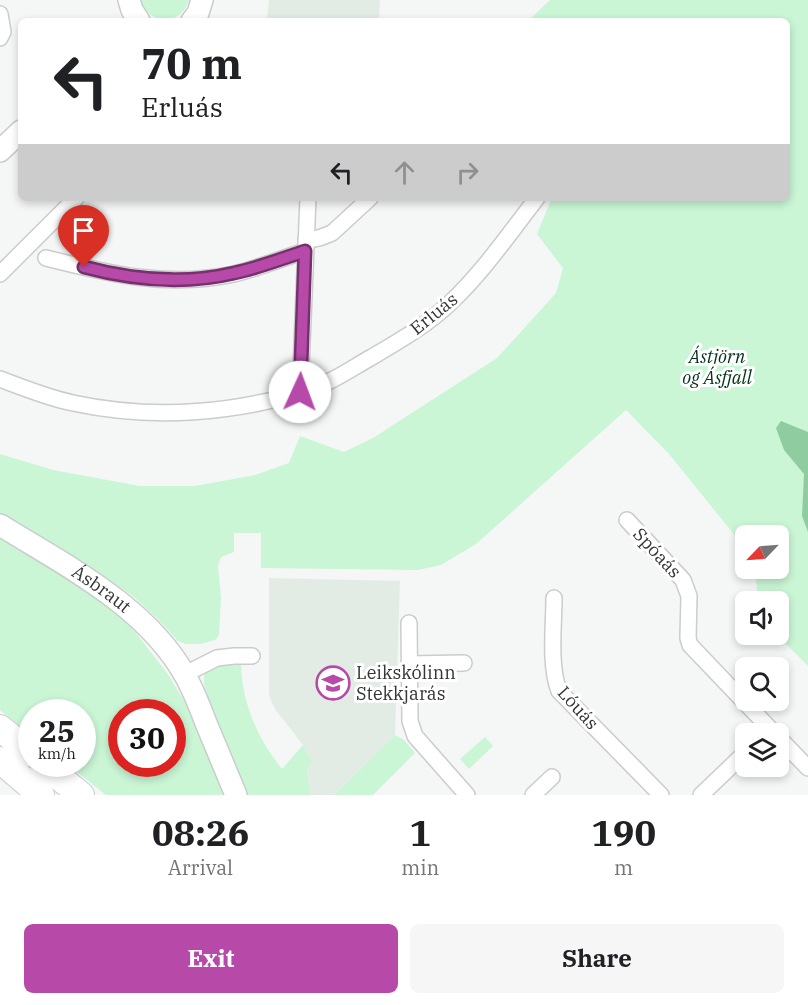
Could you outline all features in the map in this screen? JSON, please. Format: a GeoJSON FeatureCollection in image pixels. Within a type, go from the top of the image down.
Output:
{"type":"FeatureCollection","features":[{"type":"Feature","properties":{"kind":"highway"},"geometry":{"type":"LineString","coordinates":[[0,728],[18,743]]}},
{"type":"Feature","properties":{"kind":"highway"},"geometry":{"type":"LineString","coordinates":[[0,760],[41,795]]}},
{"type":"Feature","properties":{"kind":"highway"},"geometry":{"type":"LineString","coordinates":[[59,777],[81,795]]}},
{"type":"Feature","properties":{"kind":"street"},"geometry":{"type":"LineString","coordinates":[[119,18],[128,0]]}},
{"type":"Feature","properties":{"kind":"street"},"geometry":{"type":"LineString","coordinates":[[128,0],[137,18]]}},
{"type":"Feature","properties":{"kind":"street"},"geometry":{"type":"LineString","coordinates":[[194,18],[202,0]]}},
{"type":"Feature","properties":{"kind":"street"},"geometry":{"type":"LineString","coordinates":[[0,14],[3,32],[0,38]]}},
{"type":"Feature","properties":{"kind":"street"},"geometry":{"type":"LineString","coordinates":[[0,151],[18,134]]}},
{"type":"Feature","properties":{"kind":"street"},"geometry":{"type":"LineString","coordinates":[[0,274],[73,201]]}},
{"type":"Feature","properties":{"kind":"street"},"geometry":{"type":"LineString","coordinates":[[300,392],[308,201]]}},
{"type":"Feature","properties":{"kind":"street"},"geometry":{"type":"LineString","coordinates":[[46,258],[103,272],[154,280],[208,278],[234,273],[305,246],[332,233],[367,201]]}},
{"type":"Feature","properties":{"kind":"street","name":"Erluás"},"geometry":{"type":"LineString","coordinates":[[0,379],[72,403],[116,411],[162,413],[220,410],[260,403],[312,389],[333,380],[410,334],[449,304],[477,275],[535,201]]}},
{"type":"Feature","properties":{"kind":"street","name":"Spóaás"},"geometry":{"type":"LineString","coordinates":[[627,520],[683,580],[688,596],[690,645],[764,723]]}},
{"type":"Feature","properties":{"kind":"street","name":"Ásbraut"},"geometry":{"type":"LineString","coordinates":[[0,525],[95,583],[152,632],[185,674],[236,795]]}},
{"type":"Feature","properties":{"kind":"street","name":"Lóuás"},"geometry":{"type":"LineString","coordinates":[[554,598],[554,668],[559,691],[660,795]]}},
{"type":"Feature","properties":{"kind":"street"},"geometry":{"type":"LineString","coordinates":[[409,623],[410,721],[415,736],[465,794]]}},
{"type":"Feature","properties":{"kind":"street"},"geometry":{"type":"LineString","coordinates":[[185,674],[217,658],[252,656]]}},
{"type":"Feature","properties":{"kind":"street"},"geometry":{"type":"LineString","coordinates":[[409,664],[464,663]]}},
{"type":"Feature","properties":{"kind":"street"},"geometry":{"type":"LineString","coordinates":[[789,748],[808,768]]}},
{"type":"Feature","properties":{"kind":"street"},"geometry":{"type":"LineString","coordinates":[[701,795],[735,763]]}},
{"type":"Feature","properties":{"kind":"street"},"geometry":{"type":"LineString","coordinates":[[533,795],[552,777]]}},
{"type":"Feature","properties":{"kind":"shaded area"},"geometry":{"type":"Polygon","coordinates":[[[269,0],[380,0],[379,18],[267,18],[269,0]]]}},
{"type":"Feature","properties":{"kind":"shaded area","name":"Leikskólinn Stekkjarás"},"geometry":{"type":"Polygon","coordinates":[[[269,578],[400,581],[395,735],[334,795],[310,795],[307,769],[311,761],[303,745],[275,709],[269,695],[269,578]]]}},
{"type":"Feature","properties":{"kind":"green space"},"geometry":{"type":"Polygon","coordinates":[[[141,0],[189,0],[185,9],[172,18],[158,18],[145,9],[141,0]]]}},
{"type":"Feature","properties":{"kind":"green space","name":"Ástjörn og Ásfjall"},"geometry":{"type":"Polygon","coordinates":[[[550,0],[808,0],[808,666],[787,645],[789,645],[789,591],[757,591],[756,579],[789,579],[789,525],[735,525],[735,536],[669,454],[626,410],[476,544],[441,565],[418,570],[261,568],[261,533],[234,533],[234,552],[221,557],[218,566],[221,598],[219,634],[217,639],[201,644],[186,644],[178,641],[134,597],[98,572],[0,514],[0,454],[53,470],[140,486],[195,486],[255,475],[289,463],[300,436],[344,452],[373,438],[497,358],[556,293],[563,268],[537,234],[551,201],[790,201],[790,18],[531,18],[550,0]]]}},
{"type":"Feature","properties":{"kind":"green space"},"geometry":{"type":"Polygon","coordinates":[[[781,421],[808,432],[808,532],[802,516],[804,474],[784,450],[776,428],[781,421]]]}},
{"type":"Feature","properties":{"kind":"green space"},"geometry":{"type":"Polygon","coordinates":[[[0,533],[112,606],[167,673],[183,699],[108,699],[108,777],[186,777],[186,704],[194,717],[227,795],[106,795],[83,777],[96,777],[96,699],[18,699],[18,725],[0,710],[0,533]]]}},
{"type":"Feature","properties":{"kind":"green space"},"geometry":{"type":"Polygon","coordinates":[[[241,661],[247,705],[258,732],[282,769],[303,745],[312,762],[307,769],[310,795],[241,795],[204,685],[204,674],[208,666],[241,661]]]}},
{"type":"Feature","properties":{"kind":"green space"},"geometry":{"type":"Polygon","coordinates":[[[395,735],[404,740],[415,753],[373,795],[334,795],[395,735]]]}},
{"type":"Feature","properties":{"kind":"green space"},"geometry":{"type":"Polygon","coordinates":[[[485,737],[493,746],[469,769],[460,759],[485,737]]]}},
{"type":"Feature","properties":{"kind":"place","name":"Leikskólinn Stekkjarás"},"geometry":{"type":"Point","coordinates":[333,683]}},
{"type":"Feature","properties":{"kind":"route"},"geometry":{"type":"LineString","coordinates":[[84,267],[154,280],[208,278],[234,273],[305,251],[300,392]]}}]}
